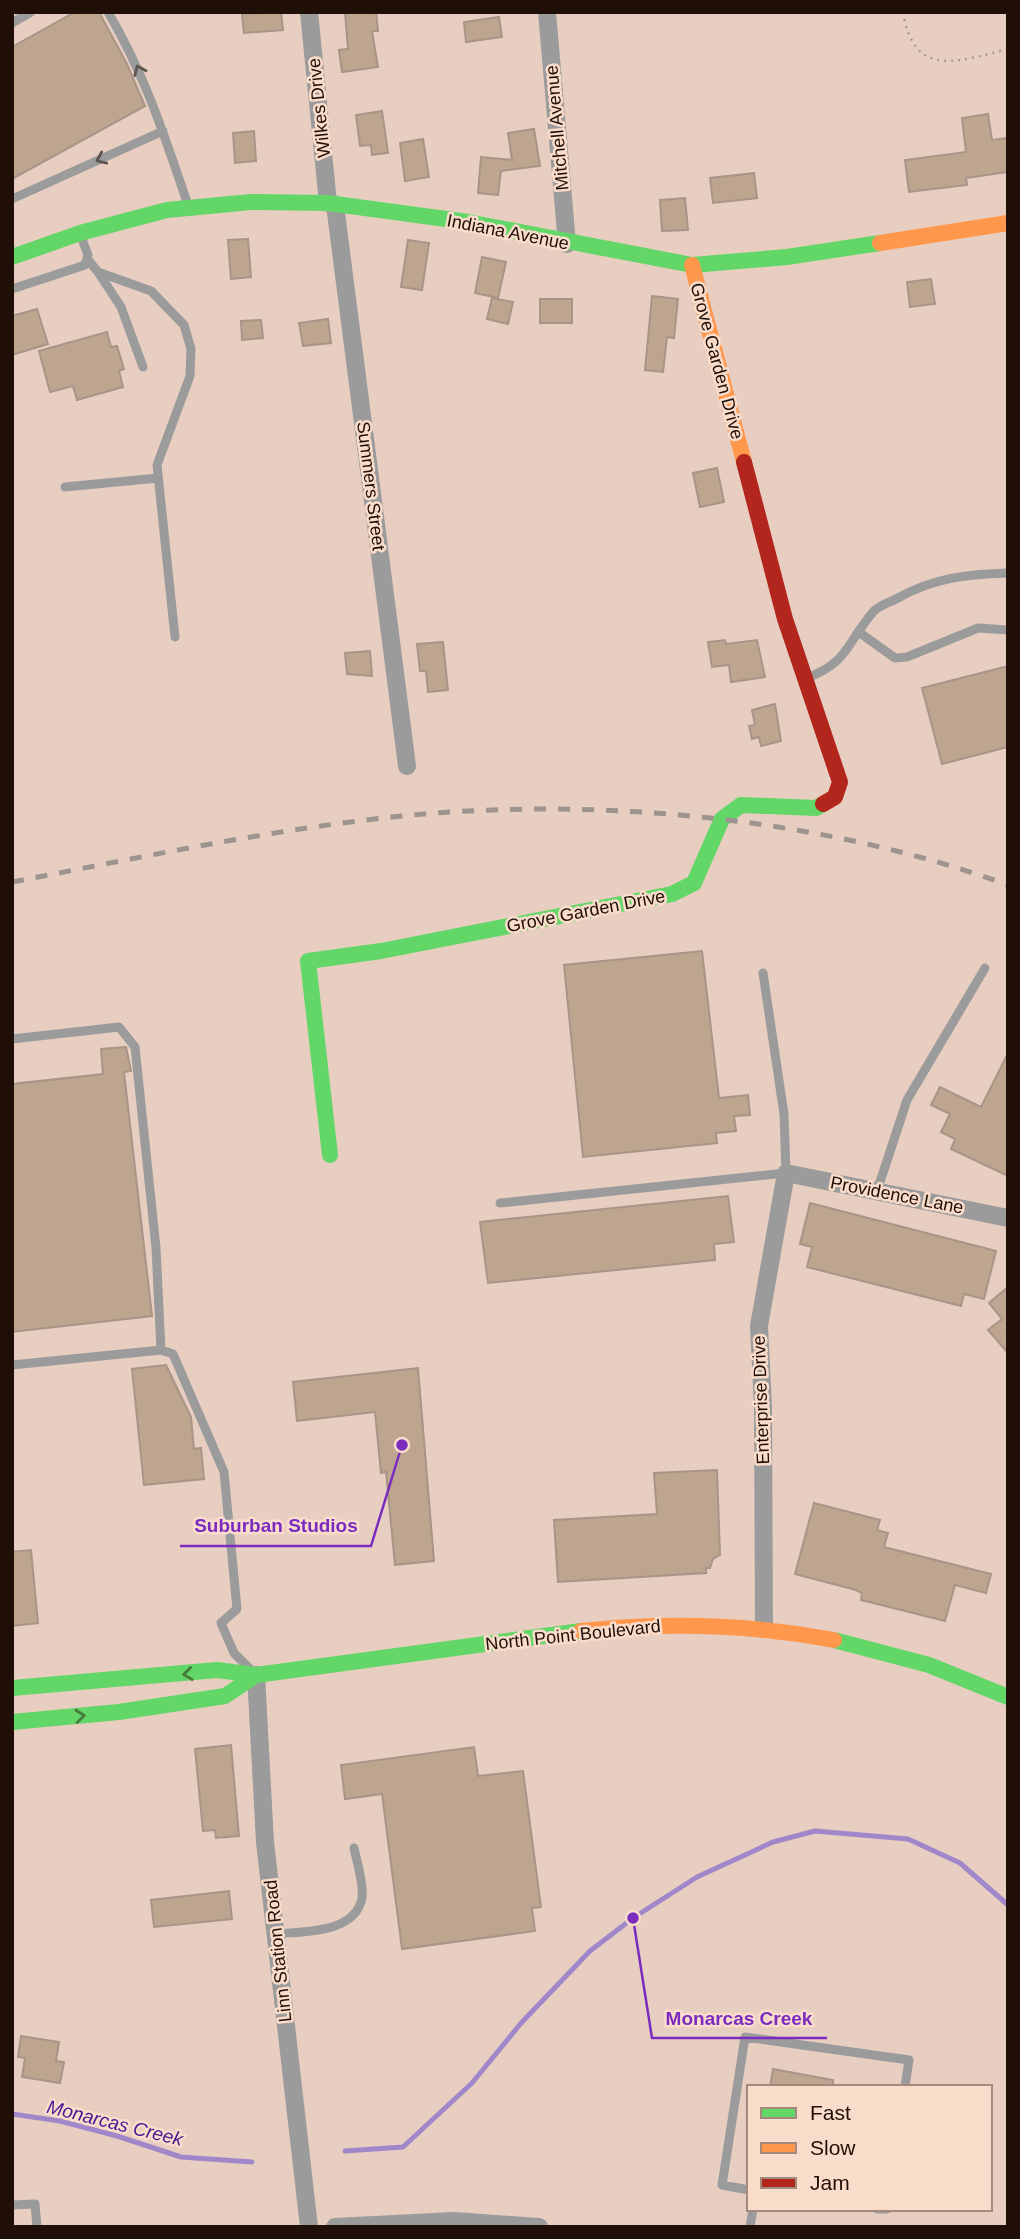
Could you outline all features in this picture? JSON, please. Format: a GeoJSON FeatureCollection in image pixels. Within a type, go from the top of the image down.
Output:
{"type":"FeatureCollection","features":[{"type":"Feature","properties":{"kind":"main road","name":"Indiana Avenue"},"geometry":{"type":"LineString","coordinates":[[12,257],[80,233],[189,207],[251,202],[332,204],[468,222],[567,244],[692,265],[787,257],[1008,223]]}},
{"type":"Feature","properties":{"kind":"main road","name":"Grove Garden Drive"},"geometry":{"type":"LineString","coordinates":[[330,1155],[308,961],[381,951],[672,894],[694,883],[722,819],[741,805],[816,808],[835,797],[840,782],[785,619],[692,265]]}},
{"type":"Feature","properties":{"kind":"main road","name":"North Point Boulevard"},"geometry":{"type":"LineString","coordinates":[[12,1688],[218,1671],[256,1675],[612,1627],[678,1624],[764,1629],[912,1660],[1008,1697]]}},
{"type":"Feature","properties":{"kind":"main road","name":"North Point Boulevard"},"geometry":{"type":"LineString","coordinates":[[12,1722],[119,1712],[225,1696],[256,1675]]}},
{"type":"Feature","properties":{"kind":"street","name":"Wilkes Drive"},"geometry":{"type":"LineString","coordinates":[[309,12],[332,204]]}},
{"type":"Feature","properties":{"kind":"street","name":"Mitchell Avenue"},"geometry":{"type":"LineString","coordinates":[[547,12],[567,244]]}},
{"type":"Feature","properties":{"kind":"street","name":"Summers Street"},"geometry":{"type":"LineString","coordinates":[[332,204],[407,766]]}},
{"type":"Feature","properties":{"kind":"street","name":"Providence Lane"},"geometry":{"type":"LineString","coordinates":[[786,1173],[1008,1218]]}},
{"type":"Feature","properties":{"kind":"street","name":"Enterprise Drive"},"geometry":{"type":"LineString","coordinates":[[764,1629],[763,1407],[759,1326],[786,1173]]}},
{"type":"Feature","properties":{"kind":"street","name":"Linn Station Road"},"geometry":{"type":"LineString","coordinates":[[256,1675],[265,1842],[309,2227]]}},
{"type":"Feature","properties":{"kind":"street"},"geometry":{"type":"LineString","coordinates":[[335,2227],[454,2221],[539,2227]]}},
{"type":"Feature","properties":{"kind":"lane"},"geometry":{"type":"LineString","coordinates":[[12,23],[31,12]]}},
{"type":"Feature","properties":{"kind":"lane"},"geometry":{"type":"LineString","coordinates":[[108,12],[134,58],[159,115],[189,207]]}},
{"type":"Feature","properties":{"kind":"lane"},"geometry":{"type":"LineString","coordinates":[[12,199],[163,131]]}},
{"type":"Feature","properties":{"kind":"lane"},"geometry":{"type":"LineString","coordinates":[[80,233],[88,260],[121,307],[143,367]]}},
{"type":"Feature","properties":{"kind":"lane"},"geometry":{"type":"LineString","coordinates":[[12,289],[85,265],[88,260]]}},
{"type":"Feature","properties":{"kind":"lane"},"geometry":{"type":"LineString","coordinates":[[98,272],[151,291],[184,325],[191,349],[190,376],[157,465],[175,637]]}},
{"type":"Feature","properties":{"kind":"lane"},"geometry":{"type":"LineString","coordinates":[[65,486],[158,478]]}},
{"type":"Feature","properties":{"kind":"lane"},"geometry":{"type":"LineString","coordinates":[[805,679],[830,669],[875,610],[925,583],[970,574],[1008,573]]}},
{"type":"Feature","properties":{"kind":"lane"},"geometry":{"type":"LineString","coordinates":[[860,633],[895,658],[907,657],[978,628],[1008,629]]}},
{"type":"Feature","properties":{"kind":"lane"},"geometry":{"type":"LineString","coordinates":[[877,1191],[907,1100],[985,968]]}},
{"type":"Feature","properties":{"kind":"lane"},"geometry":{"type":"LineString","coordinates":[[500,1203],[786,1173],[784,1114],[763,972]]}},
{"type":"Feature","properties":{"kind":"lane"},"geometry":{"type":"LineString","coordinates":[[12,1039],[118,1027],[135,1047],[156,1248],[161,1350]]}},
{"type":"Feature","properties":{"kind":"lane"},"geometry":{"type":"LineString","coordinates":[[12,1365],[161,1350],[173,1354],[224,1472],[237,1608],[221,1623],[234,1653],[256,1675]]}},
{"type":"Feature","properties":{"kind":"lane"},"geometry":{"type":"LineString","coordinates":[[276,1934],[341,1925],[352,1914],[362,1898],[355,1848]]}},
{"type":"Feature","properties":{"kind":"lane"},"geometry":{"type":"LineString","coordinates":[[747,2190],[722,2185],[745,2038],[909,2060],[905,2085]]}},
{"type":"Feature","properties":{"kind":"lane"},"geometry":{"type":"LineString","coordinates":[[12,2205],[36,2204],[37,2227]]}},
{"type":"Feature","properties":{"kind":"path"},"geometry":{"type":"LineString","coordinates":[[903,12],[915,47],[927,58],[959,61],[1008,49]]}},
{"type":"Feature","properties":{"kind":"building"},"geometry":{"type":"Polygon","coordinates":[[[75,12],[99,12],[127,64],[145,106],[12,179],[12,47],[75,12]]]}},
{"type":"Feature","properties":{"kind":"building"},"geometry":{"type":"Polygon","coordinates":[[[281,12],[283,30],[244,33],[242,14],[281,12]]]}},
{"type":"Feature","properties":{"kind":"building"},"geometry":{"type":"Polygon","coordinates":[[[376,12],[378,31],[372,31],[378,67],[342,72],[339,50],[348,49],[345,13],[376,12]]]}},
{"type":"Feature","properties":{"kind":"building"},"geometry":{"type":"Polygon","coordinates":[[[499,17],[502,37],[466,42],[464,22],[499,17]]]}},
{"type":"Feature","properties":{"kind":"building"},"geometry":{"type":"Polygon","coordinates":[[[382,111],[388,153],[372,155],[371,145],[360,146],[356,115],[382,111]]]}},
{"type":"Feature","properties":{"kind":"building"},"geometry":{"type":"Polygon","coordinates":[[[988,114],[992,140],[1008,138],[1008,172],[966,178],[967,185],[909,192],[905,160],[966,152],[962,118],[988,114]]]}},
{"type":"Feature","properties":{"kind":"building"},"geometry":{"type":"Polygon","coordinates":[[[534,129],[540,166],[501,171],[498,195],[478,193],[481,157],[512,160],[508,133],[534,129]]]}},
{"type":"Feature","properties":{"kind":"building"},"geometry":{"type":"Polygon","coordinates":[[[254,131],[256,161],[235,163],[233,133],[254,131]]]}},
{"type":"Feature","properties":{"kind":"building"},"geometry":{"type":"Polygon","coordinates":[[[423,139],[429,177],[405,181],[400,143],[423,139]]]}},
{"type":"Feature","properties":{"kind":"building"},"geometry":{"type":"Polygon","coordinates":[[[754,173],[757,198],[713,203],[710,178],[754,173]]]}},
{"type":"Feature","properties":{"kind":"building"},"geometry":{"type":"Polygon","coordinates":[[[685,198],[688,230],[662,231],[660,200],[685,198]]]}},
{"type":"Feature","properties":{"kind":"building"},"geometry":{"type":"Polygon","coordinates":[[[248,239],[251,277],[231,279],[228,240],[248,239]]]}},
{"type":"Feature","properties":{"kind":"building"},"geometry":{"type":"Polygon","coordinates":[[[408,240],[429,243],[422,290],[401,287],[408,240]]]}},
{"type":"Feature","properties":{"kind":"building"},"geometry":{"type":"Polygon","coordinates":[[[482,257],[506,262],[498,298],[475,293],[482,257]]]}},
{"type":"Feature","properties":{"kind":"building"},"geometry":{"type":"Polygon","coordinates":[[[931,279],[935,304],[910,307],[907,282],[931,279]]]}},
{"type":"Feature","properties":{"kind":"building"},"geometry":{"type":"Polygon","coordinates":[[[652,296],[678,299],[674,338],[667,337],[663,372],[645,370],[652,296]]]}},
{"type":"Feature","properties":{"kind":"building"},"geometry":{"type":"Polygon","coordinates":[[[492,298],[513,302],[508,324],[487,319],[492,298]]]}},
{"type":"Feature","properties":{"kind":"building"},"geometry":{"type":"Polygon","coordinates":[[[540,299],[572,299],[572,323],[540,323],[540,299]]]}},
{"type":"Feature","properties":{"kind":"building"},"geometry":{"type":"Polygon","coordinates":[[[37,309],[48,344],[12,355],[12,316],[37,309]]]}},
{"type":"Feature","properties":{"kind":"building"},"geometry":{"type":"Polygon","coordinates":[[[328,319],[331,343],[303,346],[299,323],[328,319]]]}},
{"type":"Feature","properties":{"kind":"building"},"geometry":{"type":"Polygon","coordinates":[[[261,320],[263,338],[242,340],[241,321],[261,320]]]}},
{"type":"Feature","properties":{"kind":"building"},"geometry":{"type":"Polygon","coordinates":[[[107,332],[111,347],[117,346],[124,369],[119,371],[123,387],[77,400],[73,386],[50,392],[39,351],[107,332]]]}},
{"type":"Feature","properties":{"kind":"building"},"geometry":{"type":"Polygon","coordinates":[[[717,468],[724,502],[700,507],[693,473],[717,468]]]}},
{"type":"Feature","properties":{"kind":"building"},"geometry":{"type":"Polygon","coordinates":[[[725,640],[726,644],[757,640],[765,677],[731,682],[729,665],[712,667],[708,642],[725,640]]]}},
{"type":"Feature","properties":{"kind":"building"},"geometry":{"type":"Polygon","coordinates":[[[443,642],[448,690],[428,692],[426,671],[420,671],[417,644],[443,642]]]}},
{"type":"Feature","properties":{"kind":"building"},"geometry":{"type":"Polygon","coordinates":[[[370,651],[372,676],[347,674],[345,653],[370,651]]]}},
{"type":"Feature","properties":{"kind":"building"},"geometry":{"type":"Polygon","coordinates":[[[1008,666],[1008,747],[942,764],[922,688],[1008,666]]]}},
{"type":"Feature","properties":{"kind":"building"},"geometry":{"type":"Polygon","coordinates":[[[775,704],[781,741],[761,746],[759,737],[752,739],[749,726],[755,725],[752,710],[775,704]]]}},
{"type":"Feature","properties":{"kind":"building"},"geometry":{"type":"Polygon","coordinates":[[[702,951],[719,1098],[748,1095],[750,1115],[734,1116],[736,1131],[716,1133],[717,1143],[583,1157],[564,965],[702,951]]]}},
{"type":"Feature","properties":{"kind":"building"},"geometry":{"type":"Polygon","coordinates":[[[126,1047],[131,1071],[124,1072],[152,1316],[12,1332],[12,1084],[103,1074],[101,1049],[126,1047]]]}},
{"type":"Feature","properties":{"kind":"building"},"geometry":{"type":"Polygon","coordinates":[[[1008,1053],[1008,1176],[951,1149],[955,1139],[941,1132],[950,1114],[931,1105],[940,1087],[981,1107],[1008,1053]]]}},
{"type":"Feature","properties":{"kind":"building"},"geometry":{"type":"Polygon","coordinates":[[[728,1196],[734,1242],[714,1244],[715,1260],[488,1283],[480,1222],[728,1196]]]}},
{"type":"Feature","properties":{"kind":"building"},"geometry":{"type":"Polygon","coordinates":[[[810,1203],[996,1251],[984,1299],[964,1294],[961,1306],[807,1267],[812,1247],[800,1244],[810,1203]]]}},
{"type":"Feature","properties":{"kind":"building"},"geometry":{"type":"Polygon","coordinates":[[[1008,1287],[1008,1353],[988,1330],[1002,1319],[989,1303],[1008,1287]]]}},
{"type":"Feature","properties":{"kind":"building"},"geometry":{"type":"Polygon","coordinates":[[[166,1365],[191,1417],[194,1449],[201,1448],[204,1479],[144,1485],[132,1369],[166,1365]]]}},
{"type":"Feature","properties":{"kind":"building"},"geometry":{"type":"Polygon","coordinates":[[[418,1368],[434,1561],[395,1565],[386,1472],[381,1473],[375,1412],[297,1421],[293,1382],[418,1368]]]}},
{"type":"Feature","properties":{"kind":"building"},"geometry":{"type":"Polygon","coordinates":[[[717,1470],[720,1555],[713,1559],[710,1568],[706,1568],[706,1573],[558,1582],[554,1520],[657,1514],[654,1473],[717,1470]]]}},
{"type":"Feature","properties":{"kind":"building"},"geometry":{"type":"Polygon","coordinates":[[[814,1503],[880,1520],[877,1530],[888,1533],[884,1547],[991,1574],[986,1593],[955,1585],[945,1621],[861,1600],[862,1593],[856,1590],[795,1574],[814,1503]]]}},
{"type":"Feature","properties":{"kind":"building"},"geometry":{"type":"Polygon","coordinates":[[[31,1550],[38,1623],[12,1626],[12,1552],[31,1550]]]}},
{"type":"Feature","properties":{"kind":"building"},"geometry":{"type":"Polygon","coordinates":[[[231,1745],[239,1836],[216,1838],[215,1830],[203,1831],[195,1749],[231,1745]]]}},
{"type":"Feature","properties":{"kind":"building"},"geometry":{"type":"Polygon","coordinates":[[[474,1747],[478,1776],[523,1771],[541,1907],[532,1908],[535,1931],[402,1949],[382,1794],[345,1799],[341,1765],[474,1747]]]}},
{"type":"Feature","properties":{"kind":"building"},"geometry":{"type":"Polygon","coordinates":[[[229,1891],[232,1919],[154,1927],[151,1900],[229,1891]]]}},
{"type":"Feature","properties":{"kind":"building"},"geometry":{"type":"Polygon","coordinates":[[[21,2036],[59,2042],[56,2061],[64,2062],[60,2083],[22,2077],[25,2058],[18,2057],[21,2036]]]}},
{"type":"Feature","properties":{"kind":"building"},"geometry":{"type":"Polygon","coordinates":[[[773,2069],[833,2080],[833,2085],[770,2085],[773,2069]]]}},
{"type":"Feature","properties":{"kind":"waterway","name":"Monarcas Creek"},"geometry":{"type":"LineString","coordinates":[[345,2151],[403,2147],[472,2083],[522,2022],[590,1951],[633,1918],[697,1877],[773,1842],[815,1831],[908,1839],[960,1863],[1008,1905]]}},
{"type":"Feature","properties":{"kind":"waterway","name":"Monarcas Creek"},"geometry":{"type":"LineString","coordinates":[[12,2114],[60,2121],[181,2157],[252,2162]]}},
{"type":"Feature","properties":{"kind":"railway"},"geometry":{"type":"LineString","coordinates":[[12,882],[218,843],[372,819],[496,810],[570,809],[645,812],[795,830],[868,844],[1008,885]]}},
{"type":"Feature","properties":{"kind":"traffic: fast"},"geometry":{"type":"LineString","coordinates":[[12,257],[80,233],[167,210],[251,202],[328,203],[468,222],[692,265],[787,257],[880,243]]}},
{"type":"Feature","properties":{"kind":"traffic: fast"},"geometry":{"type":"LineString","coordinates":[[330,1155],[308,961],[381,951],[672,894],[694,883],[722,819],[741,805],[816,808],[823,804]]}},
{"type":"Feature","properties":{"kind":"traffic: fast"},"geometry":{"type":"LineString","coordinates":[[12,1688],[217,1670],[256,1675],[581,1631]]}},
{"type":"Feature","properties":{"kind":"traffic: fast"},"geometry":{"type":"LineString","coordinates":[[834,1640],[929,1665],[1008,1697]]}},
{"type":"Feature","properties":{"kind":"traffic: fast"},"geometry":{"type":"LineString","coordinates":[[12,1722],[119,1712],[225,1696],[256,1675]]}},
{"type":"Feature","properties":{"kind":"traffic: slow"},"geometry":{"type":"LineString","coordinates":[[880,243],[1008,223]]}},
{"type":"Feature","properties":{"kind":"traffic: slow"},"geometry":{"type":"LineString","coordinates":[[692,265],[744,462]]}},
{"type":"Feature","properties":{"kind":"traffic: slow"},"geometry":{"type":"LineString","coordinates":[[581,1631],[645,1626],[708,1626],[834,1640]]}},
{"type":"Feature","properties":{"kind":"traffic: jam"},"geometry":{"type":"LineString","coordinates":[[744,462],[785,619],[840,782],[835,797],[823,804]]}},
{"type":"Feature","properties":{"kind":"place","name":"Suburban Studios"},"geometry":{"type":"Point","coordinates":[402,1445]}},
{"type":"Feature","properties":{"kind":"place","name":"Monarcas Creek"},"geometry":{"type":"Point","coordinates":[633,1918]}}]}
